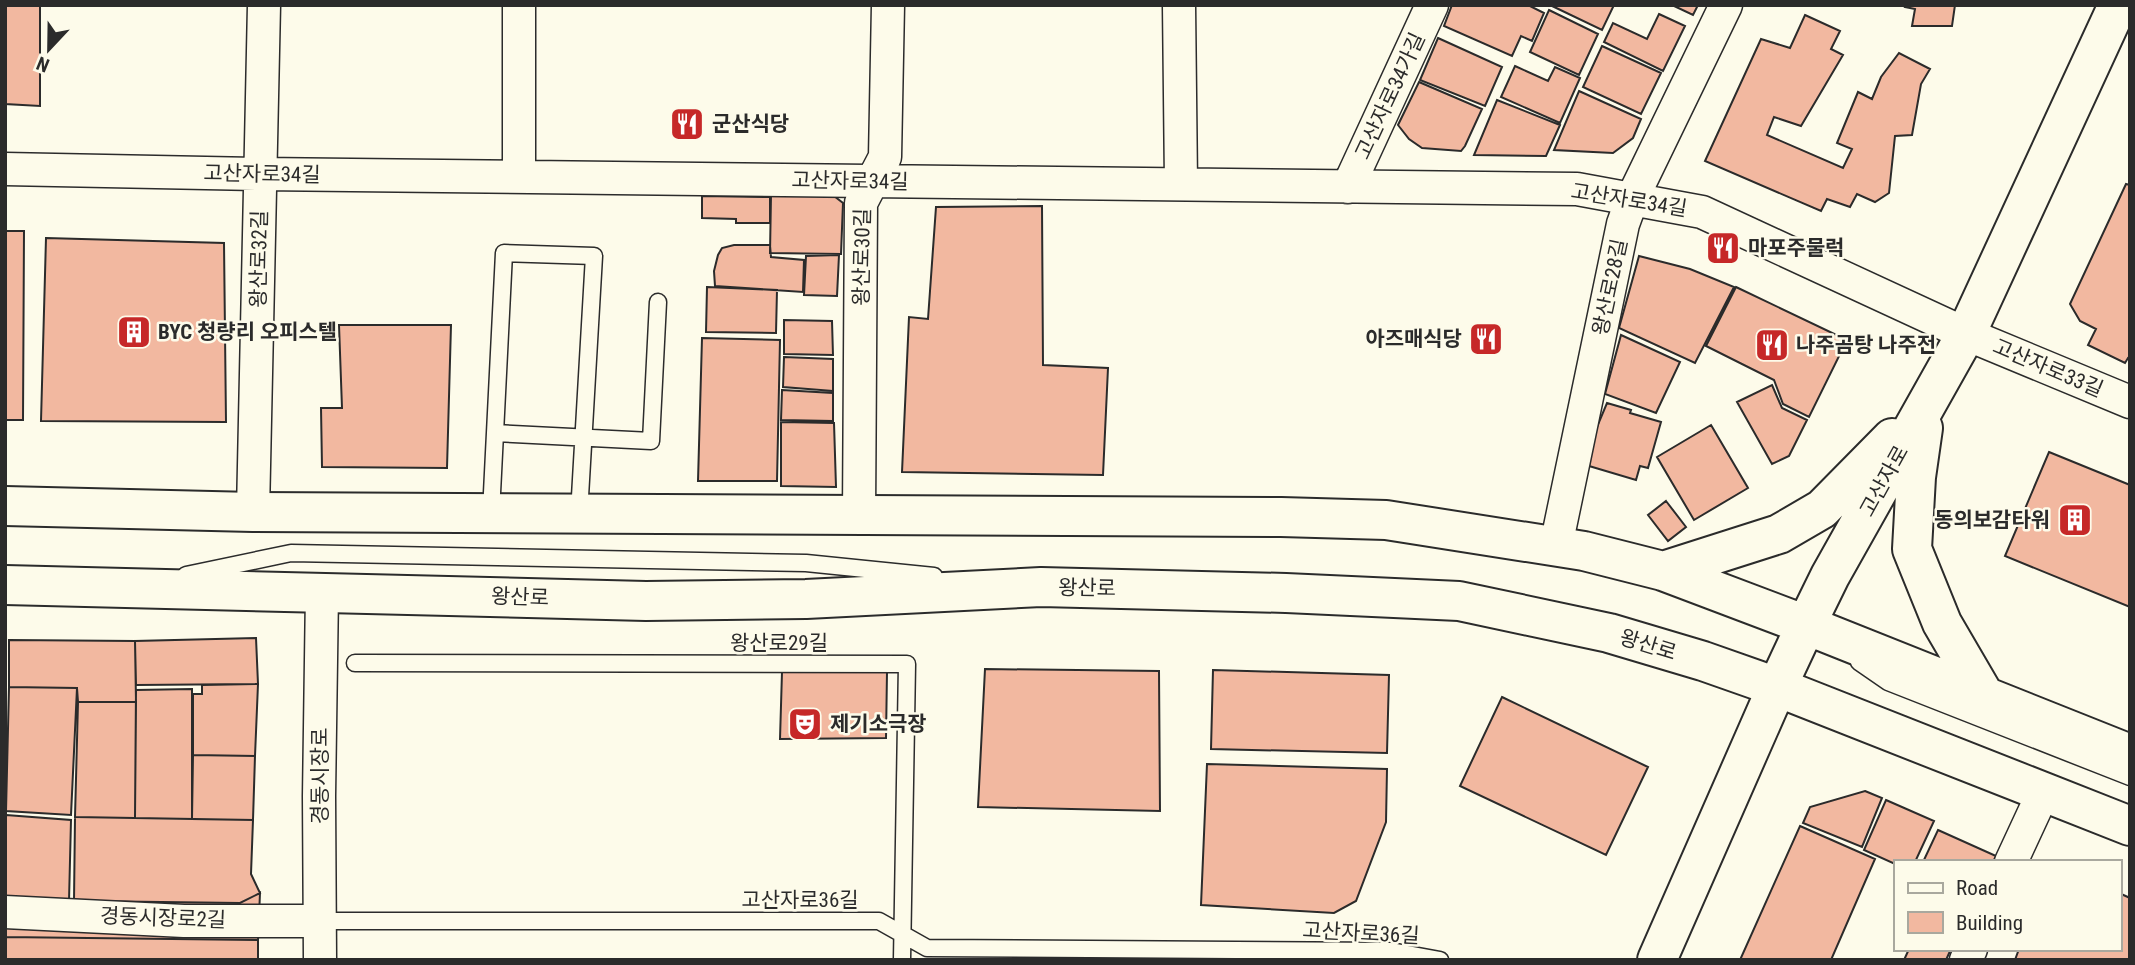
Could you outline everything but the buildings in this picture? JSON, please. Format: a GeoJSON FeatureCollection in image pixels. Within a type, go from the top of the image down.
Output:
{"type":"FeatureCollection","features":[{"type":"Feature","properties":{"kind":"main road","name":"고산자로"},"geometry":{"type":"LineString","coordinates":[[1657,960],[1806,625],[1830,576],[1966,334],[2119,5]]}},
{"type":"Feature","properties":{"kind":"main road"},"geometry":{"type":"LineString","coordinates":[[1663,571],[1779,534],[1822,509],[1926,405]]}},
{"type":"Feature","properties":{"kind":"main road"},"geometry":{"type":"LineString","coordinates":[[1926,405],[1916,477],[1912,550],[1942,623],[1984,695]]}},
{"type":"Feature","properties":{"kind":"main road"},"geometry":{"type":"LineString","coordinates":[[5,506],[253,512],[859,514],[1386,520],[1556,546],[1663,571],[2130,754]]}},
{"type":"Feature","properties":{"kind":"main road","name":"왕산로"},"geometry":{"type":"LineString","coordinates":[[5,584],[646,601],[806,599],[1041,587],[1286,593],[1459,601],[1609,633],[1703,661],[1777,687],[2130,826]]}},
{"type":"Feature","properties":{"kind":"street","name":"왕산로32길"},"geometry":{"type":"LineString","coordinates":[[253,512],[264,5]]}},
{"type":"Feature","properties":{"kind":"street"},"geometry":{"type":"LineString","coordinates":[[519,5],[519,177]]}},
{"type":"Feature","properties":{"kind":"street","name":"왕산로30길"},"geometry":{"type":"LineString","coordinates":[[859,514],[861,203],[870,181],[885,157],[888,5]]}},
{"type":"Feature","properties":{"kind":"street"},"geometry":{"type":"LineString","coordinates":[[1179,5],[1181,184]]}},
{"type":"Feature","properties":{"kind":"street","name":"고산자로34가길"},"geometry":{"type":"LineString","coordinates":[[1348,187],[1432,5]]}},
{"type":"Feature","properties":{"kind":"street","name":"왕산로28길"},"geometry":{"type":"LineString","coordinates":[[1556,546],[1623,224],[1632,199],[1726,5]]}},
{"type":"Feature","properties":{"kind":"street","name":"고산자로34길"},"geometry":{"type":"LineString","coordinates":[[5,169],[1577,189],[1702,212],[1966,334]]}},
{"type":"Feature","properties":{"kind":"street","name":"고산자로33길"},"geometry":{"type":"LineString","coordinates":[[1966,334],[2130,402]]}},
{"type":"Feature","properties":{"kind":"street","name":"경동시장로"},"geometry":{"type":"LineString","coordinates":[[320,960],[322,592]]}},
{"type":"Feature","properties":{"kind":"street"},"geometry":{"type":"LineString","coordinates":[[2012,860],[2043,793]]}},
{"type":"Feature","properties":{"kind":"street","name":"경동시장로2길"},"geometry":{"type":"LineString","coordinates":[[5,912],[184,921],[320,921]]}},
{"type":"Feature","properties":{"kind":"lane"},"geometry":{"type":"LineString","coordinates":[[491,513],[504,253],[594,256],[579,513]]}},
{"type":"Feature","properties":{"kind":"lane"},"geometry":{"type":"LineString","coordinates":[[495,433],[651,441],[658,302]]}},
{"type":"Feature","properties":{"kind":"lane"},"geometry":{"type":"LineString","coordinates":[[129,587],[290,553],[806,564],[1041,587]]}},
{"type":"Feature","properties":{"kind":"lane"},"geometry":{"type":"LineString","coordinates":[[1806,625],[1888,682],[2130,777]]}},
{"type":"Feature","properties":{"kind":"lane","name":"왕산로29길"},"geometry":{"type":"LineString","coordinates":[[355,663],[907,664],[902,960]]}},
{"type":"Feature","properties":{"kind":"lane","name":"고산자로36길"},"geometry":{"type":"LineString","coordinates":[[320,921],[879,921],[927,948],[1391,951],[1440,960]]}},
{"type":"Feature","properties":{"kind":"place","name":"군산식당"},"geometry":{"type":"Point","coordinates":[687,124]}},
{"type":"Feature","properties":{"kind":"place","name":"마포주물럭"},"geometry":{"type":"Point","coordinates":[1723,248]}},
{"type":"Feature","properties":{"kind":"place","name":"BYC 청량리 오피스텔"},"geometry":{"type":"Point","coordinates":[134,332]}},
{"type":"Feature","properties":{"kind":"place","name":"아즈매식당"},"geometry":{"type":"Point","coordinates":[1486,339]}},
{"type":"Feature","properties":{"kind":"place","name":"나주곰탕 나주전"},"geometry":{"type":"Point","coordinates":[1772,345]}},
{"type":"Feature","properties":{"kind":"place","name":"동의보감타워"},"geometry":{"type":"Point","coordinates":[2075,520]}},
{"type":"Feature","properties":{"kind":"place","name":"제기소극장"},"geometry":{"type":"Point","coordinates":[805,724]}}]}
